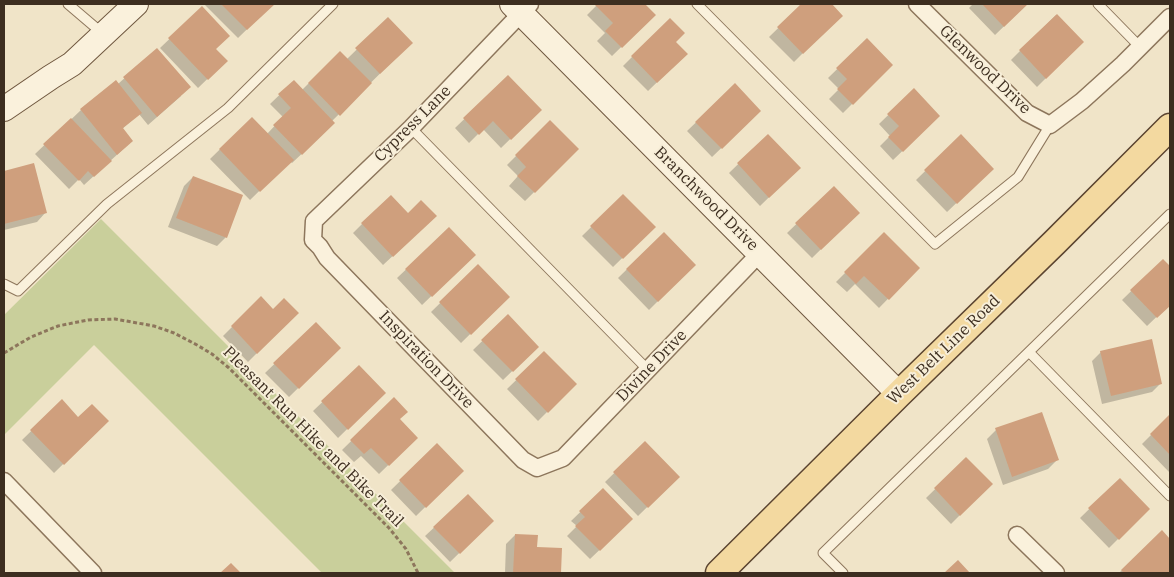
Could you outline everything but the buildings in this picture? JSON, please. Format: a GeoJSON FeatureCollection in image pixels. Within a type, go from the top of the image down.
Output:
{"type":"FeatureCollection","features":[{"type":"Feature","properties":{"kind":"main road","name":"West Belt Line Road"},"geometry":{"type":"LineString","coordinates":[[719,573],[1170,127]]}},
{"type":"Feature","properties":{"kind":"street"},"geometry":{"type":"LineString","coordinates":[[4,110],[72,64],[136,4]]}},
{"type":"Feature","properties":{"kind":"street","name":"Glenwood Drive"},"geometry":{"type":"LineString","coordinates":[[917,4],[1027,113],[1054,122]]}},
{"type":"Feature","properties":{"kind":"street","name":"Cypress Lane"},"geometry":{"type":"LineString","coordinates":[[320,247],[313,240],[314,220],[410,128],[521,7]]}},
{"type":"Feature","properties":{"kind":"street","name":"Branchwood Drive"},"geometry":{"type":"LineString","coordinates":[[521,7],[899,394]]}},
{"type":"Feature","properties":{"kind":"street"},"geometry":{"type":"LineString","coordinates":[[1054,122],[1082,101],[1170,17]]}},
{"type":"Feature","properties":{"kind":"street","name":"Inspiration Drive"},"geometry":{"type":"LineString","coordinates":[[320,247],[327,258],[523,460],[537,468]]}},
{"type":"Feature","properties":{"kind":"street","name":"Divine Drive"},"geometry":{"type":"LineString","coordinates":[[537,468],[563,458],[760,253]]}},
{"type":"Feature","properties":{"kind":"street"},"geometry":{"type":"LineString","coordinates":[[4,481],[93,573]]}},
{"type":"Feature","properties":{"kind":"street"},"geometry":{"type":"LineString","coordinates":[[1017,535],[1056,573]]}},
{"type":"Feature","properties":{"kind":"lane"},"geometry":{"type":"LineString","coordinates":[[68,4],[103,35]]}},
{"type":"Feature","properties":{"kind":"lane"},"geometry":{"type":"LineString","coordinates":[[4,284],[18,291],[107,204],[228,108],[333,4]]}},
{"type":"Feature","properties":{"kind":"lane"},"geometry":{"type":"LineString","coordinates":[[697,4],[935,244],[1018,177],[1054,122]]}},
{"type":"Feature","properties":{"kind":"lane"},"geometry":{"type":"LineString","coordinates":[[1098,4],[1140,47]]}},
{"type":"Feature","properties":{"kind":"lane"},"geometry":{"type":"LineString","coordinates":[[410,128],[648,370]]}},
{"type":"Feature","properties":{"kind":"lane"},"geometry":{"type":"LineString","coordinates":[[843,573],[823,554],[1170,214]]}},
{"type":"Feature","properties":{"kind":"lane"},"geometry":{"type":"LineString","coordinates":[[1029,352],[1170,496]]}},
{"type":"Feature","properties":{"kind":"path","name":"Pleasant Run Hike and Bike Trail"},"geometry":{"type":"LineString","coordinates":[[4,353],[31,337],[58,326],[88,320],[116,319],[154,326],[174,333],[197,345],[229,368],[389,528],[406,549],[418,573]]}},
{"type":"Feature","properties":{"kind":"green space"},"geometry":{"type":"Polygon","coordinates":[[[101,219],[455,573],[322,573],[94,345],[4,435],[4,315],[101,219]]]}}]}
